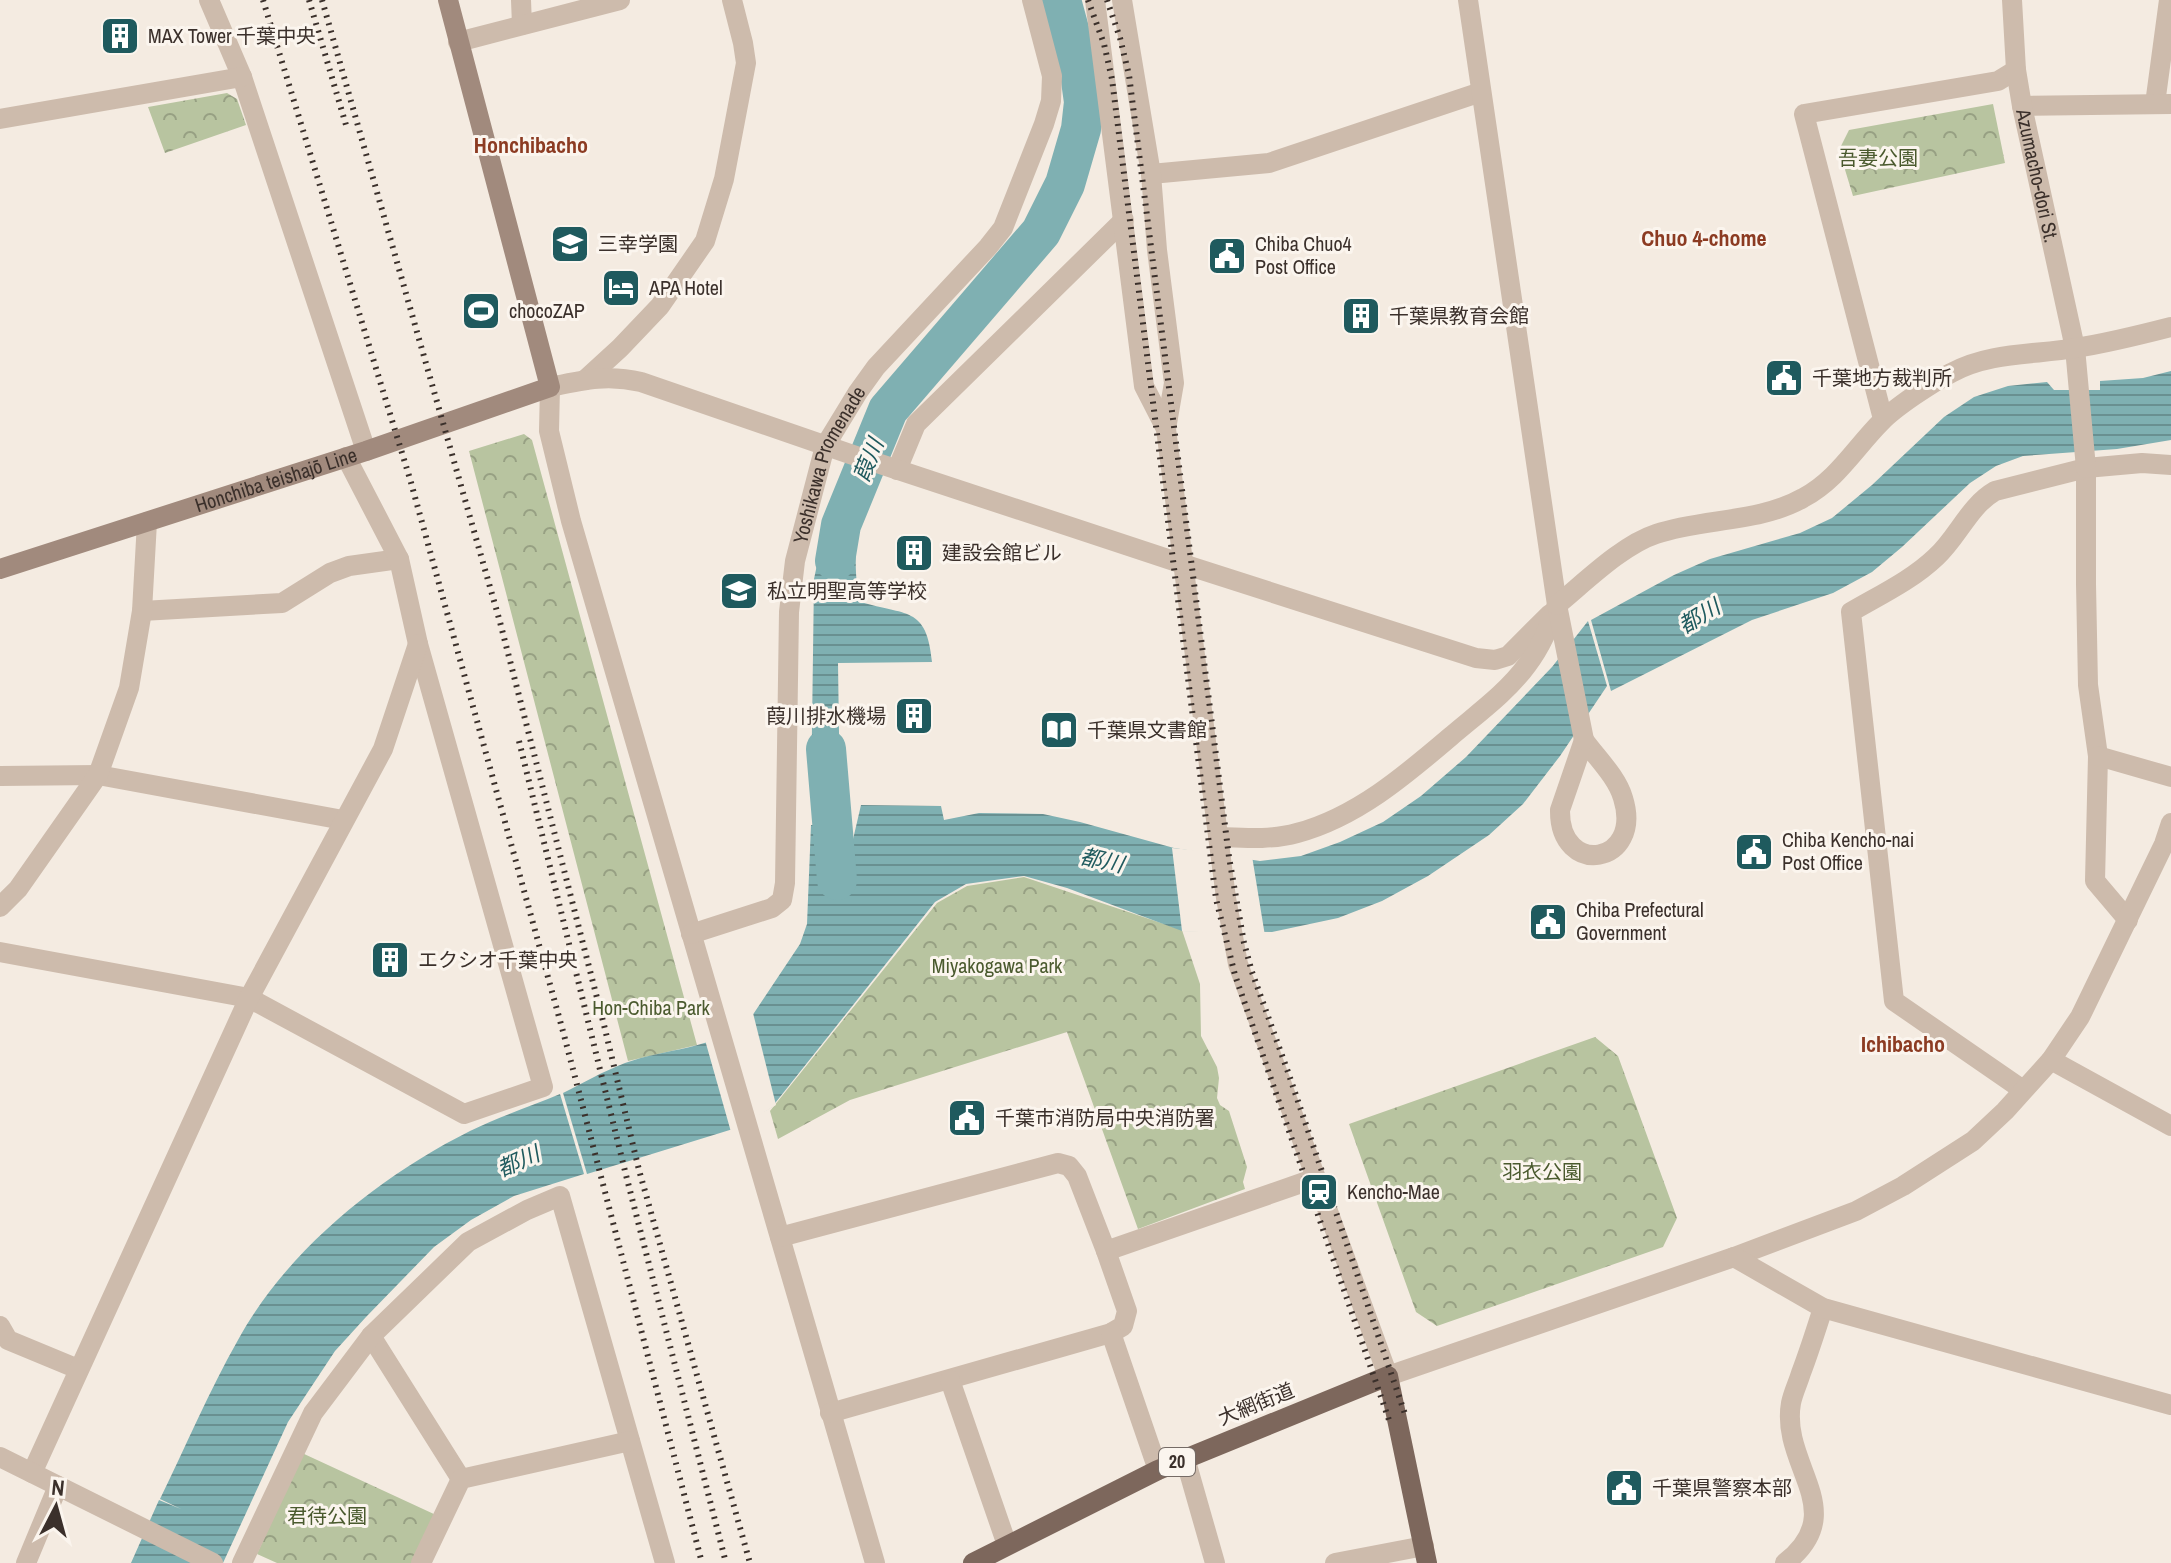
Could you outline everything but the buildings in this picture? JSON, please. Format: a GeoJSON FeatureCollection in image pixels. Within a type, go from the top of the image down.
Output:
{"type":"FeatureCollection","features":[{"type":"Feature","properties":{"kind":"main road"},"geometry":{"type":"LineString","coordinates":[[448,0],[550,387]]}},
{"type":"Feature","properties":{"kind":"main road","name":"Honchiba teishajō Line"},"geometry":{"type":"LineString","coordinates":[[0,569],[356,454],[550,387]]}},
{"type":"Feature","properties":{"kind":"main road"},"geometry":{"type":"LineString","coordinates":[[1388,1376],[1425,1555]]}},
{"type":"Feature","properties":{"kind":"main road","name":"大網街道"},"geometry":{"type":"LineString","coordinates":[[973,1563],[1158,1470],[1388,1376]]}},
{"type":"Feature","properties":{"kind":"street"},"geometry":{"type":"LineString","coordinates":[[0,952],[249,998],[464,1114],[543,1087],[418,644],[399,559],[356,454],[242,77],[209,0]]}},
{"type":"Feature","properties":{"kind":"street"},"geometry":{"type":"LineString","coordinates":[[521,0],[522,25]]}},
{"type":"Feature","properties":{"kind":"street"},"geometry":{"type":"LineString","coordinates":[[458,42],[620,0]]}},
{"type":"Feature","properties":{"kind":"street"},"geometry":{"type":"LineString","coordinates":[[585,380],[660,306],[705,241],[724,179],[746,63],[732,0]]}},
{"type":"Feature","properties":{"kind":"street","name":"Yoshikawa Promenade"},"geometry":{"type":"LineString","coordinates":[[691,934],[772,908],[782,900],[785,883],[790,599],[795,561],[825,446],[876,367],[1003,228],[1051,101],[1052,76],[1032,0]]}},
{"type":"Feature","properties":{"kind":"street"},"geometry":{"type":"LineString","coordinates":[[1095,0],[1144,386],[1166,429]]}},
{"type":"Feature","properties":{"kind":"street"},"geometry":{"type":"LineString","coordinates":[[1122,0],[1151,174],[1174,383],[1166,429],[1226,898],[1238,964],[1388,1376],[1734,1257],[1856,1211],[1903,1186],[1973,1141],[2051,1060],[2080,1017],[2164,844],[2171,823]]}},
{"type":"Feature","properties":{"kind":"street"},"geometry":{"type":"LineString","coordinates":[[1468,0],[1564,642],[1584,740],[1623,794],[1626,811],[1622,838],[1615,848],[1605,854],[1582,853],[1573,849],[1560,820],[1560,810],[1584,740]]}},
{"type":"Feature","properties":{"kind":"street","name":"Azumacho-dori St."},"geometry":{"type":"LineString","coordinates":[[2012,0],[2016,70],[2022,106],[2075,348],[2086,468],[2088,685],[2098,756],[2095,881],[2128,920]]}},
{"type":"Feature","properties":{"kind":"street"},"geometry":{"type":"LineString","coordinates":[[2022,106],[2163,104],[2169,0]]}},
{"type":"Feature","properties":{"kind":"street"},"geometry":{"type":"LineString","coordinates":[[1883,419],[1804,114],[1998,81],[2016,70]]}},
{"type":"Feature","properties":{"kind":"street"},"geometry":{"type":"LineString","coordinates":[[0,119],[242,77]]}},
{"type":"Feature","properties":{"kind":"street"},"geometry":{"type":"LineString","coordinates":[[1151,174],[1269,163],[1481,92]]}},
{"type":"Feature","properties":{"kind":"street"},"geometry":{"type":"LineString","coordinates":[[889,467],[916,424],[1124,220]]}},
{"type":"Feature","properties":{"kind":"street"},"geometry":{"type":"LineString","coordinates":[[875,1563],[571,521],[549,431],[550,387],[604,377],[622,377],[641,382],[1183,564],[1476,658],[1495,660],[1508,656],[1557,605],[1606,565],[1651,535],[1674,528],[1779,510],[1805,498],[1833,478],[1883,419],[1952,372],[2002,356],[2075,348],[2171,327]]}},
{"type":"Feature","properties":{"kind":"street"},"geometry":{"type":"LineString","coordinates":[[2023,1090],[1894,1001],[1851,612],[1916,574],[1938,556],[1983,498],[2008,487],[2086,468],[2142,463],[2171,465]]}},
{"type":"Feature","properties":{"kind":"street"},"geometry":{"type":"LineString","coordinates":[[0,907],[18,889],[98,775],[129,688],[142,611],[147,522]]}},
{"type":"Feature","properties":{"kind":"street"},"geometry":{"type":"LineString","coordinates":[[142,611],[282,603],[339,569],[399,559]]}},
{"type":"Feature","properties":{"kind":"street"},"geometry":{"type":"LineString","coordinates":[[1218,837],[1269,838],[1298,833],[1334,819],[1392,786],[1497,698],[1527,666],[1544,640],[1557,605]]}},
{"type":"Feature","properties":{"kind":"street"},"geometry":{"type":"LineString","coordinates":[[32,1473],[249,998],[383,749],[418,644]]}},
{"type":"Feature","properties":{"kind":"street"},"geometry":{"type":"LineString","coordinates":[[2098,756],[2171,777]]}},
{"type":"Feature","properties":{"kind":"street"},"geometry":{"type":"LineString","coordinates":[[0,776],[98,775],[343,820]]}},
{"type":"Feature","properties":{"kind":"street"},"geometry":{"type":"LineString","coordinates":[[2051,1060],[2171,1126]]}},
{"type":"Feature","properties":{"kind":"street"},"geometry":{"type":"LineString","coordinates":[[780,1237],[1058,1163],[1069,1166],[1077,1176],[1127,1311],[1123,1326],[1111,1333],[830,1413]]}},
{"type":"Feature","properties":{"kind":"street"},"geometry":{"type":"LineString","coordinates":[[1106,1251],[1316,1178]]}},
{"type":"Feature","properties":{"kind":"street"},"geometry":{"type":"LineString","coordinates":[[242,1563],[313,1413],[371,1336],[468,1242],[560,1196],[665,1563]]}},
{"type":"Feature","properties":{"kind":"street"},"geometry":{"type":"LineString","coordinates":[[1734,1257],[1823,1308],[2171,1405]]}},
{"type":"Feature","properties":{"kind":"street"},"geometry":{"type":"LineString","coordinates":[[1785,1563],[1812,1534],[1814,1503],[1790,1433],[1791,1403],[1823,1308]]}},
{"type":"Feature","properties":{"kind":"street"},"geometry":{"type":"LineString","coordinates":[[0,1326],[8,1340],[78,1369]]}},
{"type":"Feature","properties":{"kind":"street"},"geometry":{"type":"LineString","coordinates":[[1111,1333],[1158,1470]]}},
{"type":"Feature","properties":{"kind":"street"},"geometry":{"type":"LineString","coordinates":[[371,1336],[461,1479]]}},
{"type":"Feature","properties":{"kind":"street"},"geometry":{"type":"LineString","coordinates":[[950,1380],[1007,1545]]}},
{"type":"Feature","properties":{"kind":"street"},"geometry":{"type":"LineString","coordinates":[[461,1479],[630,1441]]}},
{"type":"Feature","properties":{"kind":"street"},"geometry":{"type":"LineString","coordinates":[[0,1457],[213,1563]]}},
{"type":"Feature","properties":{"kind":"street"},"geometry":{"type":"LineString","coordinates":[[1185,1458],[1215,1563]]}},
{"type":"Feature","properties":{"kind":"street"},"geometry":{"type":"LineString","coordinates":[[421,1563],[461,1479]]}},
{"type":"Feature","properties":{"kind":"street"},"geometry":{"type":"LineString","coordinates":[[26,1563],[58,1486]]}},
{"type":"Feature","properties":{"kind":"street"},"geometry":{"type":"LineString","coordinates":[[1335,1563],[1425,1555]]}},
{"type":"Feature","properties":{"kind":"green space"},"geometry":{"type":"Polygon","coordinates":[[[227,93],[237,99],[246,125],[165,153],[148,107],[227,93]]]}},
{"type":"Feature","properties":{"kind":"green space","name":"吾妻公園"},"geometry":{"type":"Polygon","coordinates":[[[1993,104],[2005,163],[1853,196],[1839,150],[1849,130],[1993,104]]]}},
{"type":"Feature","properties":{"kind":"green space","name":"Hon-Chiba Park"},"geometry":{"type":"Polygon","coordinates":[[[524,434],[532,440],[697,1045],[628,1061],[469,451],[524,434]]]}},
{"type":"Feature","properties":{"kind":"green space","name":"Miyakogawa Park"},"geometry":{"type":"Polygon","coordinates":[[[1024,877],[1182,930],[1200,984],[1201,1036],[1217,1067],[1217,1098],[1220,1105],[1229,1111],[1247,1167],[1243,1182],[1245,1189],[1138,1229],[1067,1032],[850,1100],[778,1139],[770,1111],[937,903],[967,886],[1024,877]]]}},
{"type":"Feature","properties":{"kind":"green space","name":"羽衣公園"},"geometry":{"type":"Polygon","coordinates":[[[1595,1037],[1618,1056],[1677,1218],[1663,1247],[1437,1326],[1416,1312],[1349,1124],[1595,1037]]]}},
{"type":"Feature","properties":{"kind":"green space","name":"君待公園"},"geometry":{"type":"Polygon","coordinates":[[[302,1453],[436,1515],[412,1563],[277,1563],[257,1554],[302,1453]]]}},
{"type":"Feature","properties":{"kind":"water","name":"都川"},"geometry":{"type":"Polygon","coordinates":[[[2171,371],[2171,440],[2117,449],[2023,456],[1996,466],[1970,483],[1872,572],[1833,593],[1752,620],[1611,691],[1591,620],[1710,559],[1800,533],[1832,518],[1944,417],[1974,397],[2008,386],[2047,382],[2054,390],[2100,390],[2100,381],[2143,378],[2171,371]]]}},
{"type":"Feature","properties":{"kind":"water"},"geometry":{"type":"Polygon","coordinates":[[[836,504],[861,512],[856,557],[861,602],[901,612],[919,622],[925,631],[932,662],[838,663],[840,802],[811,801],[814,579],[822,541],[836,504]]]}},
{"type":"Feature","properties":{"kind":"water","name":"都川"},"geometry":{"type":"Polygon","coordinates":[[[1588,621],[1607,686],[1523,804],[1489,835],[1428,876],[1382,901],[1338,918],[1272,932],[1182,931],[1067,888],[1024,876],[966,884],[935,902],[772,1107],[733,1129],[587,1174],[563,1093],[625,1063],[719,1038],[748,1022],[800,944],[807,924],[811,825],[838,825],[838,874],[843,875],[861,805],[941,806],[944,820],[979,813],[1043,814],[1174,848],[1260,861],[1301,856],[1383,822],[1421,796],[1466,757],[1552,667],[1588,621]]]}},
{"type":"Feature","properties":{"kind":"water","name":"都川"},"geometry":{"type":"Polygon","coordinates":[[[560,1094],[584,1174],[514,1196],[471,1220],[434,1247],[366,1317],[335,1351],[288,1422],[223,1563],[131,1563],[159,1500],[181,1509],[160,1499],[207,1399],[258,1307],[309,1246],[370,1193],[436,1149],[481,1126],[560,1094]]]}},
{"type":"Feature","properties":{"kind":"pier"},"geometry":{"type":"Polygon","coordinates":[[[1172,848],[1252,856],[1265,936],[1182,931],[1172,848]]]}},
{"type":"Feature","properties":{"kind":"pier"},"geometry":{"type":"Polygon","coordinates":[[[752,1009],[776,1105],[731,1132],[705,1040],[735,1027],[746,1019],[752,1009]]]}},
{"type":"Feature","properties":{"kind":"waterway","name":"葭川"},"geometry":{"type":"LineString","coordinates":[[835,561],[841,525],[888,410],[1041,232],[1065,184],[1081,129],[1084,102],[1079,66],[1061,0]]}},
{"type":"Feature","properties":{"kind":"waterway","name":"葭川"},"geometry":{"type":"LineString","coordinates":[[826,749],[837,880]]}},
{"type":"Feature","properties":{"kind":"railway"},"geometry":{"type":"LineString","coordinates":[[263,0],[410,479],[564,1035],[702,1563]]}},
{"type":"Feature","properties":{"kind":"railway"},"geometry":{"type":"LineString","coordinates":[[309,0],[346,125]]}},
{"type":"Feature","properties":{"kind":"railway"},"geometry":{"type":"LineString","coordinates":[[322,0],[500,622],[639,1170],[750,1563]]}},
{"type":"Feature","properties":{"kind":"railway"},"geometry":{"type":"LineString","coordinates":[[1088,0],[1104,44],[1112,79],[1216,899],[1235,975],[1389,1420]]}},
{"type":"Feature","properties":{"kind":"railway"},"geometry":{"type":"LineString","coordinates":[[1107,0],[1129,75],[1229,857],[1244,943],[1405,1414]]}},
{"type":"Feature","properties":{"kind":"railway"},"geometry":{"type":"LineString","coordinates":[[519,741],[726,1563]]}},
{"type":"Feature","properties":{"kind":"place","name":"MAX Tower 千葉中央"},"geometry":{"type":"Point","coordinates":[120,36]}},
{"type":"Feature","properties":{"kind":"place","name":"三幸学園"},"geometry":{"type":"Point","coordinates":[570,244]}},
{"type":"Feature","properties":{"kind":"place","name":"Chiba Chuo4 Post Office"},"geometry":{"type":"Point","coordinates":[1227,256]}},
{"type":"Feature","properties":{"kind":"place","name":"APA Hotel"},"geometry":{"type":"Point","coordinates":[621,288]}},
{"type":"Feature","properties":{"kind":"place","name":"chocoZAP"},"geometry":{"type":"Point","coordinates":[481,311]}},
{"type":"Feature","properties":{"kind":"place","name":"千葉県教育会館"},"geometry":{"type":"Point","coordinates":[1361,316]}},
{"type":"Feature","properties":{"kind":"place","name":"千葉地方裁判所"},"geometry":{"type":"Point","coordinates":[1784,378]}},
{"type":"Feature","properties":{"kind":"place","name":"建設会館ビル"},"geometry":{"type":"Point","coordinates":[914,553]}},
{"type":"Feature","properties":{"kind":"place","name":"私立明聖高等学校"},"geometry":{"type":"Point","coordinates":[739,591]}},
{"type":"Feature","properties":{"kind":"place","name":"葭川排水機場"},"geometry":{"type":"Point","coordinates":[914,716]}},
{"type":"Feature","properties":{"kind":"place","name":"千葉県文書館"},"geometry":{"type":"Point","coordinates":[1059,730]}},
{"type":"Feature","properties":{"kind":"place","name":"Chiba Kencho-nai Post Office"},"geometry":{"type":"Point","coordinates":[1754,852]}},
{"type":"Feature","properties":{"kind":"place","name":"Chiba Prefectural Government"},"geometry":{"type":"Point","coordinates":[1548,922]}},
{"type":"Feature","properties":{"kind":"place","name":"エクシオ千葉中央"},"geometry":{"type":"Point","coordinates":[390,960]}},
{"type":"Feature","properties":{"kind":"place","name":"千葉市消防局中央消防署"},"geometry":{"type":"Point","coordinates":[967,1118]}},
{"type":"Feature","properties":{"kind":"place","name":"Kencho-Mae"},"geometry":{"type":"Point","coordinates":[1319,1192]}},
{"type":"Feature","properties":{"kind":"place","name":"千葉県警察本部"},"geometry":{"type":"Point","coordinates":[1624,1488]}},
{"type":"Feature","properties":{"kind":"district","name":"Honchibacho"},"geometry":{"type":"Point","coordinates":[531,145]}},
{"type":"Feature","properties":{"kind":"district","name":"Chuo 4-chome"},"geometry":{"type":"Point","coordinates":[1704,238]}},
{"type":"Feature","properties":{"kind":"district","name":"Ichibacho"},"geometry":{"type":"Point","coordinates":[1903,1044]}}]}
